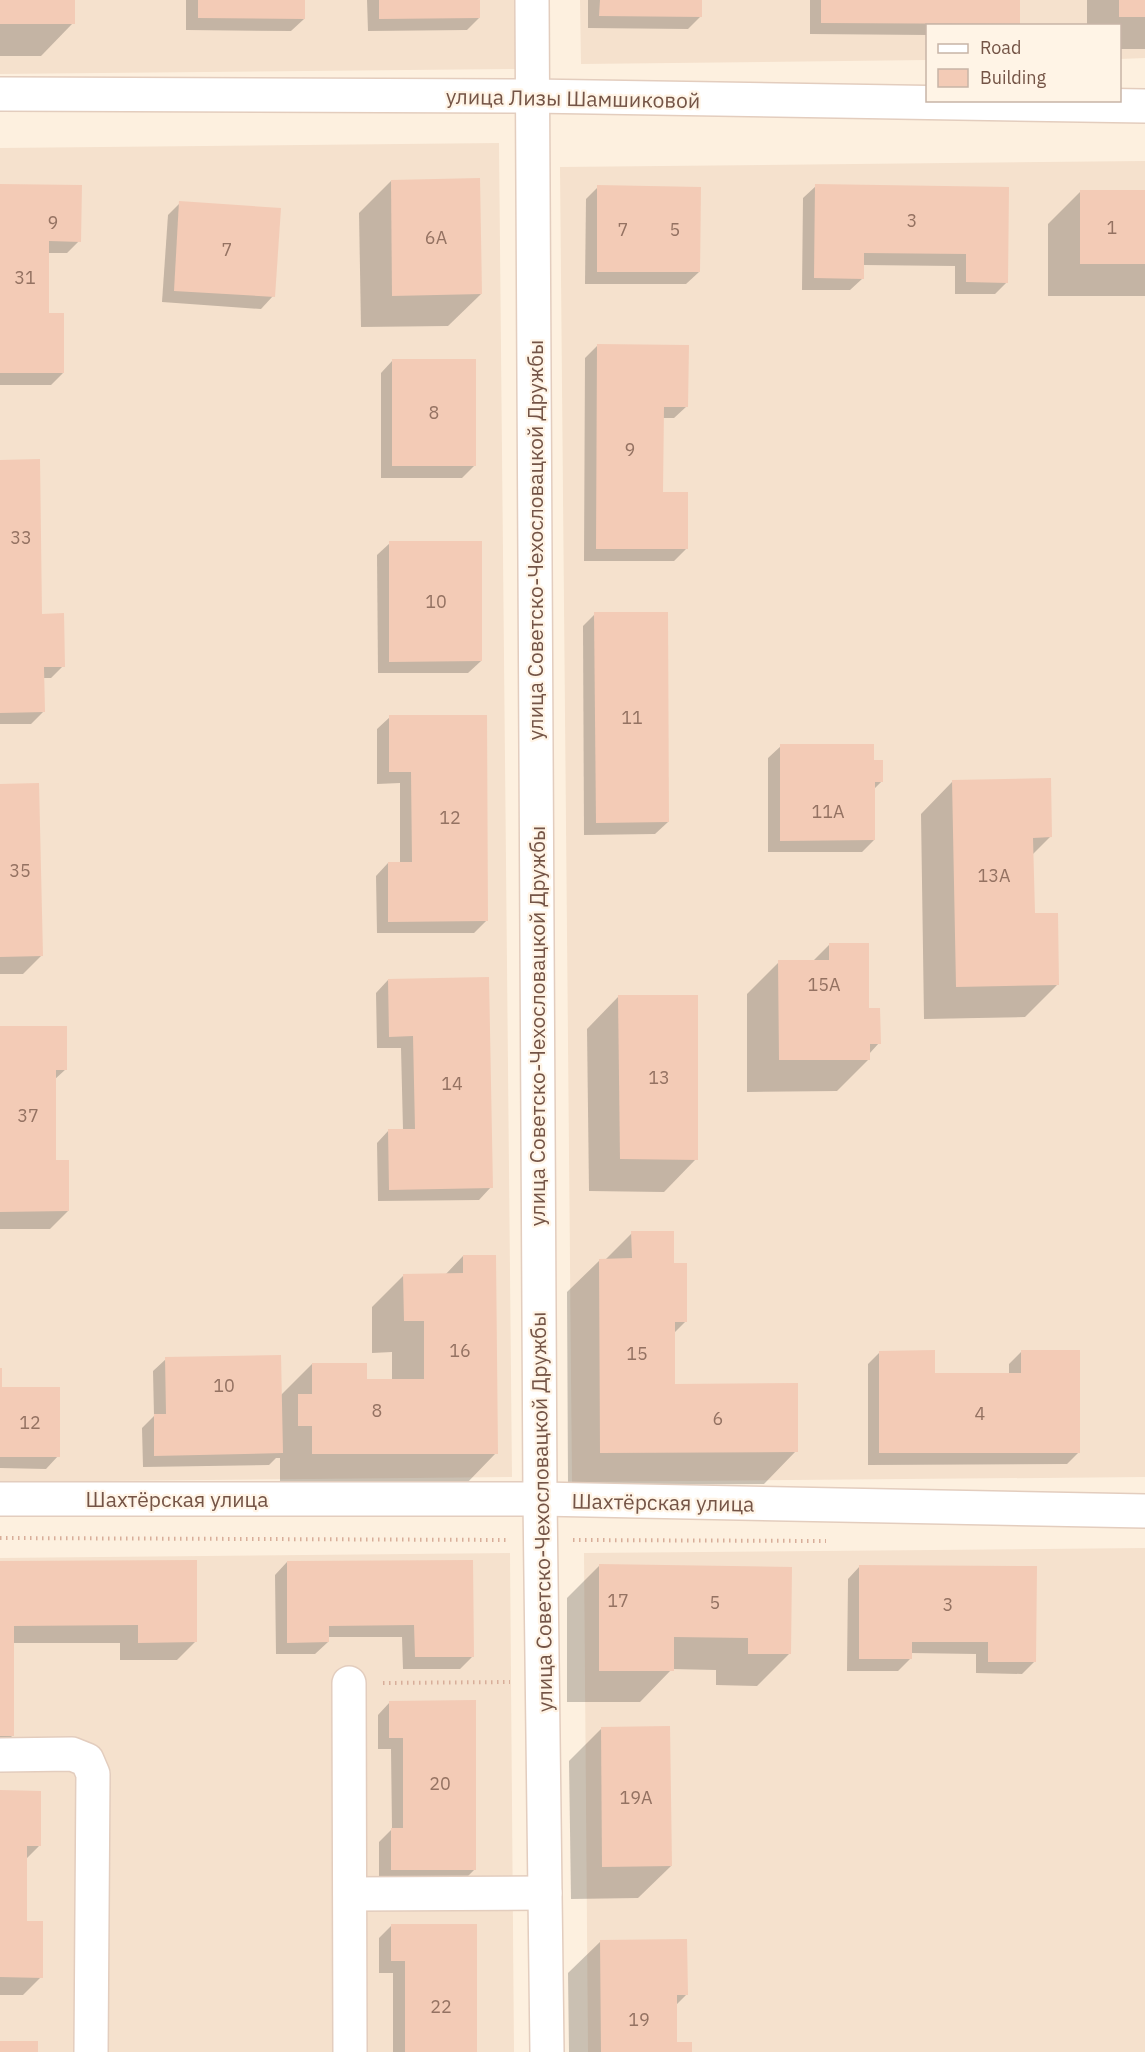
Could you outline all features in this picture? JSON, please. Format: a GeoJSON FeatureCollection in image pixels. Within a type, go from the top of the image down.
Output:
{"type":"FeatureCollection","features":[{"type":"Feature","properties":{"kind":"street","name":"улица Советско-Чехословацкой Дружбы"},"geometry":{"type":"LineString","coordinates":[[532,0],[540,1499],[547,2052]]}},
{"type":"Feature","properties":{"kind":"street","name":"улица Лизы Шамшиковой"},"geometry":{"type":"LineString","coordinates":[[0,94],[532,96],[1145,106]]}},
{"type":"Feature","properties":{"kind":"street","name":"Шахтёрская улица"},"geometry":{"type":"LineString","coordinates":[[0,1499],[540,1499],[1145,1511]]}},
{"type":"Feature","properties":{"kind":"street"},"geometry":{"type":"LineString","coordinates":[[349,1683],[350,2052]]}},
{"type":"Feature","properties":{"kind":"street"},"geometry":{"type":"LineString","coordinates":[[0,1755],[72,1754],[87,1760],[93,1774],[91,2052]]}},
{"type":"Feature","properties":{"kind":"street"},"geometry":{"type":"LineString","coordinates":[[350,1894],[545,1893]]}},
{"type":"Feature","properties":{"kind":"path"},"geometry":{"type":"LineString","coordinates":[[349,1683],[543,1682]]}},
{"type":"Feature","properties":{"kind":"shaded area"},"geometry":{"type":"Polygon","coordinates":[[[0,0],[516,0],[517,69],[0,74],[0,0]]]}},
{"type":"Feature","properties":{"kind":"shaded area"},"geometry":{"type":"Polygon","coordinates":[[[580,0],[1145,0],[1145,58],[1121,59],[1121,24],[926,24],[926,60],[581,64],[580,0]]]}},
{"type":"Feature","properties":{"kind":"shaded area"},"geometry":{"type":"Polygon","coordinates":[[[499,143],[512,1477],[0,1482],[0,148],[499,143]]]}},
{"type":"Feature","properties":{"kind":"shaded area"},"geometry":{"type":"Polygon","coordinates":[[[1145,161],[1145,1477],[572,1482],[560,167],[1145,161]]]}},
{"type":"Feature","properties":{"kind":"shaded area"},"geometry":{"type":"Polygon","coordinates":[[[1145,1548],[1145,2052],[588,2052],[584,1553],[1145,1548]]]}},
{"type":"Feature","properties":{"kind":"shaded area"},"geometry":{"type":"Polygon","coordinates":[[[510,1553],[514,2052],[0,2052],[0,1558],[510,1553]]]}},
{"type":"Feature","properties":{"kind":"building"},"geometry":{"type":"Polygon","coordinates":[[[0,0],[75,0],[75,24],[0,24],[0,0]]]}},
{"type":"Feature","properties":{"kind":"building"},"geometry":{"type":"Polygon","coordinates":[[[198,0],[305,0],[305,19],[198,18],[198,0]]]}},
{"type":"Feature","properties":{"kind":"building"},"geometry":{"type":"Polygon","coordinates":[[[379,0],[480,0],[480,18],[379,19],[379,0]]]}},
{"type":"Feature","properties":{"kind":"building"},"geometry":{"type":"Polygon","coordinates":[[[600,0],[702,0],[702,17],[599,16],[600,0]]]}},
{"type":"Feature","properties":{"kind":"building"},"geometry":{"type":"Polygon","coordinates":[[[821,0],[1020,0],[1020,24],[821,23],[821,0]]]}},
{"type":"Feature","properties":{"kind":"building"},"geometry":{"type":"Polygon","coordinates":[[[1119,0],[1145,0],[1145,17],[1119,17],[1119,0]]]}},
{"type":"Feature","properties":{"kind":"building"},"geometry":{"type":"Polygon","coordinates":[[[480,178],[482,294],[392,296],[391,180],[480,178]]]}},
{"type":"Feature","properties":{"kind":"building"},"geometry":{"type":"Polygon","coordinates":[[[0,184],[82,185],[81,242],[49,241],[49,313],[64,313],[64,373],[0,373],[0,184]]]}},
{"type":"Feature","properties":{"kind":"building"},"geometry":{"type":"Polygon","coordinates":[[[815,184],[1009,187],[1008,283],[966,282],[966,254],[864,253],[864,279],[814,278],[815,184]]]}},
{"type":"Feature","properties":{"kind":"building"},"geometry":{"type":"Polygon","coordinates":[[[597,185],[701,187],[700,272],[597,272],[597,185]]]}},
{"type":"Feature","properties":{"kind":"building"},"geometry":{"type":"Polygon","coordinates":[[[1080,190],[1145,190],[1145,264],[1080,264],[1080,190]]]}},
{"type":"Feature","properties":{"kind":"building"},"geometry":{"type":"Polygon","coordinates":[[[179,201],[281,208],[275,297],[174,291],[179,201]]]}},
{"type":"Feature","properties":{"kind":"building"},"geometry":{"type":"Polygon","coordinates":[[[597,344],[689,345],[688,407],[664,407],[663,492],[688,492],[688,549],[596,549],[597,344]]]}},
{"type":"Feature","properties":{"kind":"building"},"geometry":{"type":"Polygon","coordinates":[[[392,359],[476,359],[476,466],[392,466],[392,359]]]}},
{"type":"Feature","properties":{"kind":"building"},"geometry":{"type":"Polygon","coordinates":[[[40,459],[42,614],[64,613],[65,667],[44,667],[45,712],[0,713],[0,460],[40,459]]]}},
{"type":"Feature","properties":{"kind":"building"},"geometry":{"type":"Polygon","coordinates":[[[389,541],[482,541],[482,661],[389,662],[389,541]]]}},
{"type":"Feature","properties":{"kind":"building"},"geometry":{"type":"Polygon","coordinates":[[[594,612],[668,612],[669,822],[596,823],[594,612]]]}},
{"type":"Feature","properties":{"kind":"building"},"geometry":{"type":"Polygon","coordinates":[[[389,715],[487,715],[488,921],[388,922],[388,862],[412,862],[411,772],[389,772],[389,715]]]}},
{"type":"Feature","properties":{"kind":"building"},"geometry":{"type":"Polygon","coordinates":[[[780,744],[874,744],[874,760],[883,760],[883,782],[875,782],[875,840],[780,841],[780,744]]]}},
{"type":"Feature","properties":{"kind":"building"},"geometry":{"type":"Polygon","coordinates":[[[1051,778],[1052,837],[1033,838],[1035,913],[1058,913],[1059,985],[956,987],[952,780],[1051,778]]]}},
{"type":"Feature","properties":{"kind":"building"},"geometry":{"type":"Polygon","coordinates":[[[39,783],[43,956],[0,957],[0,784],[39,783]]]}},
{"type":"Feature","properties":{"kind":"building"},"geometry":{"type":"Polygon","coordinates":[[[829,943],[869,943],[869,1008],[880,1008],[881,1044],[870,1044],[870,1060],[779,1060],[778,960],[829,960],[829,943]]]}},
{"type":"Feature","properties":{"kind":"building"},"geometry":{"type":"Polygon","coordinates":[[[489,977],[493,1188],[389,1190],[388,1129],[415,1129],[413,1036],[389,1037],[388,979],[489,977]]]}},
{"type":"Feature","properties":{"kind":"building"},"geometry":{"type":"Polygon","coordinates":[[[618,995],[698,995],[698,1160],[620,1159],[618,995]]]}},
{"type":"Feature","properties":{"kind":"building"},"geometry":{"type":"Polygon","coordinates":[[[0,1026],[67,1026],[67,1070],[56,1070],[56,1160],[69,1160],[69,1211],[0,1212],[0,1026]]]}},
{"type":"Feature","properties":{"kind":"building"},"geometry":{"type":"Polygon","coordinates":[[[631,1231],[674,1231],[674,1263],[687,1263],[687,1322],[675,1322],[675,1384],[798,1383],[798,1452],[600,1453],[599,1259],[632,1258],[631,1231]]]}},
{"type":"Feature","properties":{"kind":"building"},"geometry":{"type":"Polygon","coordinates":[[[463,1255],[496,1255],[498,1454],[312,1454],[312,1426],[298,1426],[298,1394],[312,1394],[312,1363],[367,1363],[367,1379],[424,1379],[424,1321],[404,1321],[403,1274],[463,1273],[463,1255]]]}},
{"type":"Feature","properties":{"kind":"building"},"geometry":{"type":"Polygon","coordinates":[[[935,1350],[935,1373],[1021,1373],[1021,1350],[1080,1350],[1080,1453],[879,1453],[879,1351],[935,1350]]]}},
{"type":"Feature","properties":{"kind":"building"},"geometry":{"type":"Polygon","coordinates":[[[281,1355],[283,1453],[154,1456],[154,1414],[166,1414],[165,1357],[281,1355]]]}},
{"type":"Feature","properties":{"kind":"building"},"geometry":{"type":"Polygon","coordinates":[[[0,1368],[2,1368],[2,1387],[60,1387],[60,1457],[0,1457],[0,1368]]]}},
{"type":"Feature","properties":{"kind":"building"},"geometry":{"type":"Polygon","coordinates":[[[197,1560],[197,1642],[138,1643],[138,1625],[14,1626],[14,1736],[0,1736],[0,1561],[197,1560]]]}},
{"type":"Feature","properties":{"kind":"building"},"geometry":{"type":"Polygon","coordinates":[[[473,1560],[474,1657],[415,1657],[414,1625],[329,1626],[329,1642],[287,1643],[287,1561],[473,1560]]]}},
{"type":"Feature","properties":{"kind":"building"},"geometry":{"type":"Polygon","coordinates":[[[599,1564],[792,1567],[791,1654],[748,1654],[748,1638],[674,1637],[674,1671],[599,1671],[599,1564]]]}},
{"type":"Feature","properties":{"kind":"building"},"geometry":{"type":"Polygon","coordinates":[[[859,1565],[1037,1566],[1036,1662],[988,1662],[988,1642],[912,1642],[912,1659],[859,1659],[859,1565]]]}},
{"type":"Feature","properties":{"kind":"building"},"geometry":{"type":"Polygon","coordinates":[[[476,1700],[476,1870],[391,1870],[391,1828],[403,1828],[403,1738],[389,1738],[389,1701],[476,1700]]]}},
{"type":"Feature","properties":{"kind":"building"},"geometry":{"type":"Polygon","coordinates":[[[670,1726],[672,1866],[602,1867],[601,1727],[670,1726]]]}},
{"type":"Feature","properties":{"kind":"building"},"geometry":{"type":"Polygon","coordinates":[[[0,1790],[41,1791],[41,1846],[27,1846],[27,1921],[43,1921],[43,1978],[0,1977],[0,1790]]]}},
{"type":"Feature","properties":{"kind":"building"},"geometry":{"type":"Polygon","coordinates":[[[391,1924],[477,1924],[477,2052],[405,2052],[405,1961],[391,1961],[391,1924]]]}},
{"type":"Feature","properties":{"kind":"building"},"geometry":{"type":"Polygon","coordinates":[[[687,1939],[688,1995],[677,1995],[677,2042],[692,2042],[692,2052],[601,2052],[600,1940],[687,1939]]]}},
{"type":"Feature","properties":{"kind":"building"},"geometry":{"type":"Polygon","coordinates":[[[0,2041],[38,2041],[38,2052],[0,2052],[0,2041]]]}}]}
